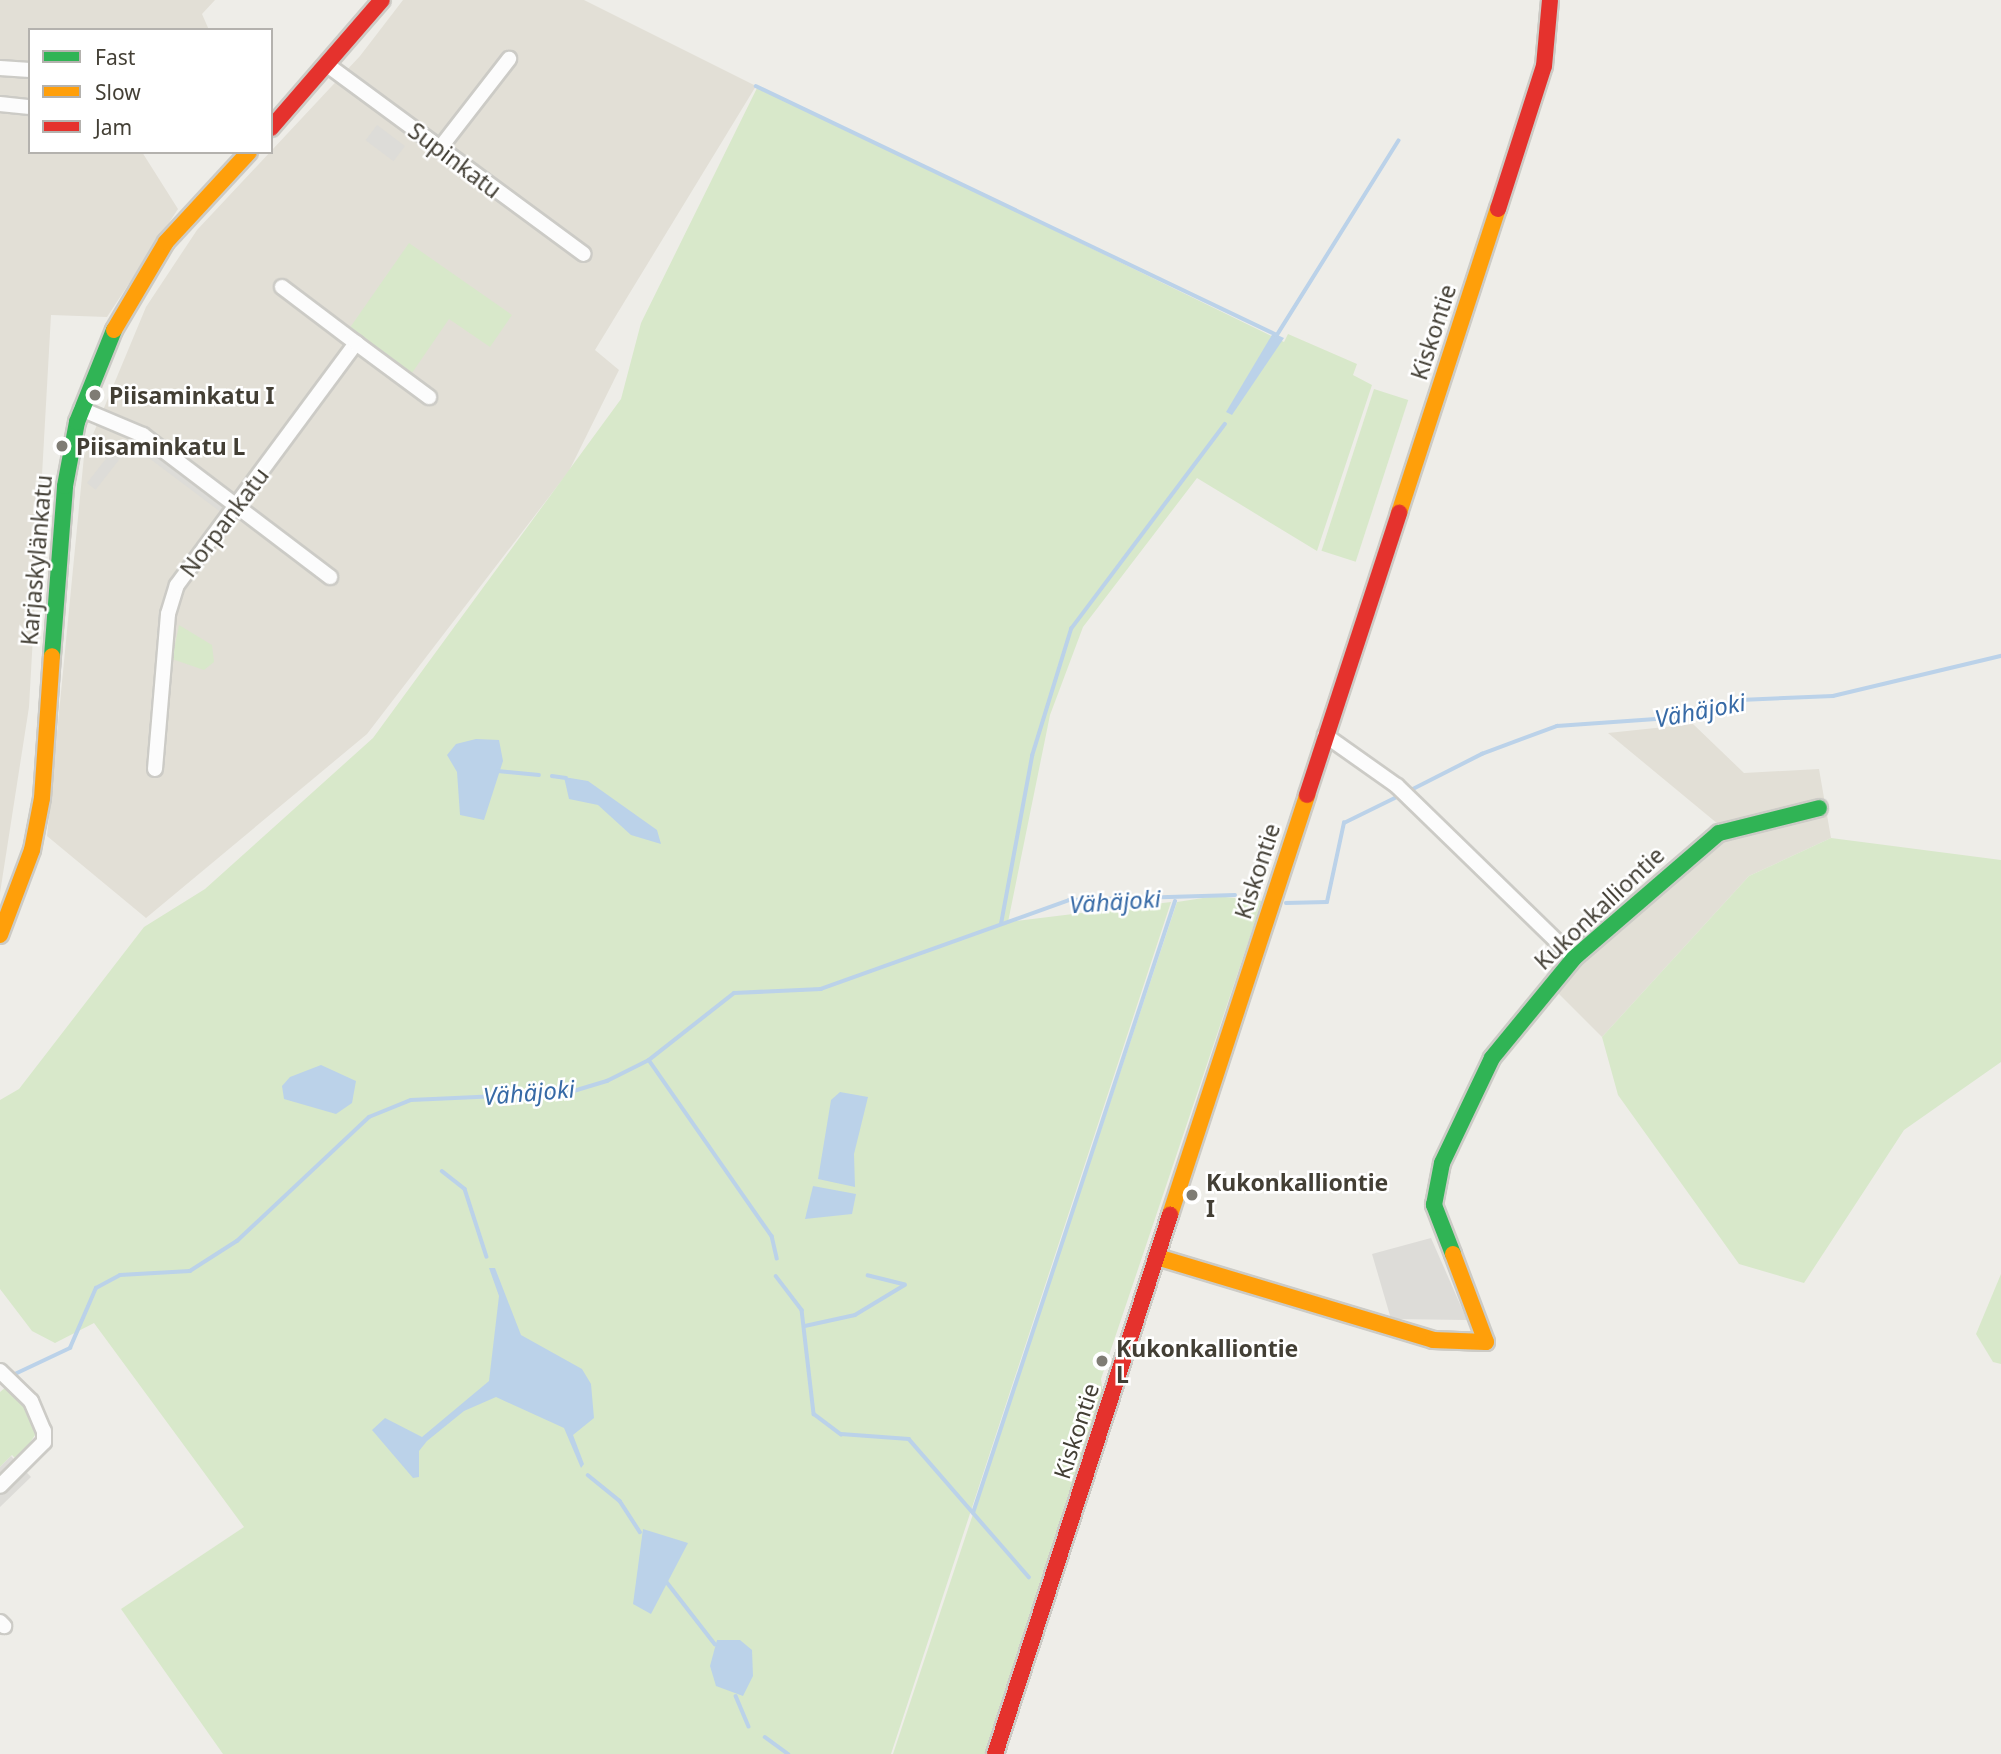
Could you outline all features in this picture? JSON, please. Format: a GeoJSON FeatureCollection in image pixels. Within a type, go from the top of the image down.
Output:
{"type":"FeatureCollection","features":[{"type":"Feature","properties":{"kind":"street"},"geometry":{"type":"LineString","coordinates":[[273,126],[382,0]]}},
{"type":"Feature","properties":{"kind":"street","name":"Kiskontie"},"geometry":{"type":"LineString","coordinates":[[995,1754],[1544,66],[1550,0]]}},
{"type":"Feature","properties":{"kind":"street"},"geometry":{"type":"LineString","coordinates":[[440,148],[509,59]]}},
{"type":"Feature","properties":{"kind":"street","name":"Supinkatu"},"geometry":{"type":"LineString","coordinates":[[327,64],[584,254]]}},
{"type":"Feature","properties":{"kind":"street"},"geometry":{"type":"LineString","coordinates":[[0,68],[28,71]]}},
{"type":"Feature","properties":{"kind":"street"},"geometry":{"type":"LineString","coordinates":[[0,104],[28,107]]}},
{"type":"Feature","properties":{"kind":"street","name":"Karjaskylänkatu"},"geometry":{"type":"LineString","coordinates":[[0,935],[32,850],[42,798],[66,474],[81,409],[109,337],[154,260],[247,154]]}},
{"type":"Feature","properties":{"kind":"street"},"geometry":{"type":"LineString","coordinates":[[282,287],[429,397]]}},
{"type":"Feature","properties":{"kind":"street","name":"Norpankatu"},"geometry":{"type":"LineString","coordinates":[[155,769],[168,614],[177,585],[356,343]]}},
{"type":"Feature","properties":{"kind":"street"},"geometry":{"type":"LineString","coordinates":[[81,409],[143,435],[330,577]]}},
{"type":"Feature","properties":{"kind":"street"},"geometry":{"type":"LineString","coordinates":[[1325,735],[1396,786],[1574,958]]}},
{"type":"Feature","properties":{"kind":"street","name":"Kukonkalliontie"},"geometry":{"type":"LineString","coordinates":[[1157,1257],[1433,1340],[1486,1342],[1436,1223],[1437,1184],[1492,1058],[1574,958],[1719,833],[1819,808]]}},
{"type":"Feature","properties":{"kind":"street"},"geometry":{"type":"LineString","coordinates":[[0,1371],[31,1401],[44,1431],[44,1442],[0,1486]]}},
{"type":"Feature","properties":{"kind":"shaded area"},"geometry":{"type":"Polygon","coordinates":[[[0,0],[215,0],[202,14],[208,28],[28,28],[28,154],[143,154],[178,209],[107,317],[51,315],[29,707],[0,893],[0,0]]]}},
{"type":"Feature","properties":{"kind":"shaded area"},"geometry":{"type":"Polygon","coordinates":[[[403,0],[584,0],[756,86],[595,350],[619,370],[569,471],[367,734],[146,918],[47,836],[84,456],[146,307],[197,230],[268,154],[273,154],[273,149],[360,56],[403,0]]]}},
{"type":"Feature","properties":{"kind":"shaded area"},"geometry":{"type":"Polygon","coordinates":[[[377,125],[405,146],[394,161],[366,140],[377,125]]]}},
{"type":"Feature","properties":{"kind":"shaded area"},"geometry":{"type":"Polygon","coordinates":[[[119,442],[128,449],[96,490],[87,483],[119,442]]]}},
{"type":"Feature","properties":{"kind":"shaded area"},"geometry":{"type":"Polygon","coordinates":[[[147,444],[226,504],[220,512],[141,452],[147,444]]]}},
{"type":"Feature","properties":{"kind":"shaded area"},"geometry":{"type":"Polygon","coordinates":[[[1693,724],[1744,773],[1819,769],[1831,838],[1749,876],[1602,1037],[1554,989],[1718,824],[1608,733],[1693,724]]]}},
{"type":"Feature","properties":{"kind":"shaded area"},"geometry":{"type":"Polygon","coordinates":[[[1431,1238],[1467,1320],[1391,1319],[1372,1254],[1431,1238]]]}},
{"type":"Feature","properties":{"kind":"shaded area"},"geometry":{"type":"Polygon","coordinates":[[[11,1456],[31,1477],[0,1507],[0,1467],[11,1456]]]}},
{"type":"Feature","properties":{"kind":"green space"},"geometry":{"type":"Polygon","coordinates":[[[758,86],[1284,342],[1288,334],[1357,364],[1353,375],[1372,385],[1317,551],[1197,478],[1083,627],[1050,715],[1008,922],[1171,902],[891,1754],[223,1754],[121,1609],[244,1527],[94,1323],[55,1343],[32,1331],[0,1289],[0,1100],[19,1089],[144,927],[205,889],[373,738],[621,399],[641,323],[758,86]]]}},
{"type":"Feature","properties":{"kind":"green space"},"geometry":{"type":"Polygon","coordinates":[[[409,243],[512,315],[490,347],[449,319],[412,373],[349,329],[409,243]]]}},
{"type":"Feature","properties":{"kind":"green space"},"geometry":{"type":"Polygon","coordinates":[[[1374,389],[1408,400],[1356,562],[1321,551],[1374,389]]]}},
{"type":"Feature","properties":{"kind":"green space"},"geometry":{"type":"Polygon","coordinates":[[[179,625],[212,645],[214,662],[204,670],[172,659],[179,625]]]}},
{"type":"Feature","properties":{"kind":"green space"},"geometry":{"type":"Polygon","coordinates":[[[1831,838],[2001,860],[2001,1062],[1904,1130],[1804,1283],[1739,1264],[1618,1095],[1602,1037],[1749,876],[1831,838]]]}},
{"type":"Feature","properties":{"kind":"green space"},"geometry":{"type":"Polygon","coordinates":[[[1216,896],[1262,901],[1101,1379],[1103,1395],[985,1754],[893,1754],[1177,902],[1216,896]]]}},
{"type":"Feature","properties":{"kind":"green space"},"geometry":{"type":"Polygon","coordinates":[[[2001,1274],[2001,1364],[1993,1362],[1976,1334],[2001,1274]]]}},
{"type":"Feature","properties":{"kind":"green space"},"geometry":{"type":"Polygon","coordinates":[[[6,1387],[34,1415],[39,1429],[18,1461],[12,1455],[0,1467],[0,1392],[6,1387]]]}},
{"type":"Feature","properties":{"kind":"water"},"geometry":{"type":"Polygon","coordinates":[[[1273,333],[1284,338],[1232,415],[1226,412],[1273,333]]]}},
{"type":"Feature","properties":{"kind":"water"},"geometry":{"type":"Polygon","coordinates":[[[476,739],[499,740],[503,761],[484,820],[460,815],[457,772],[447,755],[456,744],[476,739]]]}},
{"type":"Feature","properties":{"kind":"water"},"geometry":{"type":"Polygon","coordinates":[[[564,777],[588,781],[657,830],[661,844],[631,835],[598,805],[569,799],[564,777]]]}},
{"type":"Feature","properties":{"kind":"water"},"geometry":{"type":"Polygon","coordinates":[[[321,1065],[356,1081],[352,1103],[336,1114],[284,1099],[282,1086],[290,1077],[321,1065]]]}},
{"type":"Feature","properties":{"kind":"water"},"geometry":{"type":"Polygon","coordinates":[[[840,1092],[868,1097],[854,1154],[855,1187],[818,1179],[831,1100],[840,1092]]]}},
{"type":"Feature","properties":{"kind":"water"},"geometry":{"type":"Polygon","coordinates":[[[813,1186],[856,1194],[852,1214],[805,1219],[813,1186]]]}},
{"type":"Feature","properties":{"kind":"water"},"geometry":{"type":"Polygon","coordinates":[[[489,1268],[495,1268],[521,1335],[582,1369],[591,1384],[594,1418],[573,1435],[584,1464],[581,1468],[564,1428],[496,1397],[464,1411],[427,1441],[419,1451],[419,1477],[413,1478],[372,1430],[385,1418],[422,1437],[489,1381],[499,1296],[489,1268]]]}},
{"type":"Feature","properties":{"kind":"water"},"geometry":{"type":"Polygon","coordinates":[[[643,1529],[688,1543],[651,1614],[633,1604],[643,1529]]]}},
{"type":"Feature","properties":{"kind":"water"},"geometry":{"type":"Polygon","coordinates":[[[717,1640],[740,1640],[752,1650],[753,1676],[743,1696],[716,1686],[710,1666],[717,1640]]]}},
{"type":"Feature","properties":{"kind":"waterway"},"geometry":{"type":"LineString","coordinates":[[756,86],[1277,335],[1398,141]]}},
{"type":"Feature","properties":{"kind":"waterway"},"geometry":{"type":"LineString","coordinates":[[1001,924],[1032,756],[1071,629],[1225,424]]}},
{"type":"Feature","properties":{"kind":"waterway","name":"Vähäjoki"},"geometry":{"type":"LineString","coordinates":[[1409,791],[1482,754],[1557,726],[1670,718],[1740,700],[1833,696],[2001,656]]}},
{"type":"Feature","properties":{"kind":"waterway"},"geometry":{"type":"LineString","coordinates":[[498,771],[539,775]]}},
{"type":"Feature","properties":{"kind":"waterway"},"geometry":{"type":"LineString","coordinates":[[552,776],[566,778]]}},
{"type":"Feature","properties":{"kind":"waterway","name":"Vähäjoki"},"geometry":{"type":"LineString","coordinates":[[1286,903],[1327,902],[1344,823],[1397,797]]}},
{"type":"Feature","properties":{"kind":"waterway","name":"Vähäjoki"},"geometry":{"type":"LineString","coordinates":[[15,1374],[70,1348],[96,1288],[120,1275],[190,1271],[237,1241],[369,1117],[411,1100],[567,1093],[607,1081],[649,1060],[734,993],[821,989],[1069,900],[1235,895]]}},
{"type":"Feature","properties":{"kind":"waterway"},"geometry":{"type":"LineString","coordinates":[[973,1513],[1175,901]]}},
{"type":"Feature","properties":{"kind":"waterway"},"geometry":{"type":"LineString","coordinates":[[649,1060],[772,1236],[777,1258]]}},
{"type":"Feature","properties":{"kind":"waterway"},"geometry":{"type":"LineString","coordinates":[[442,1171],[465,1189],[487,1257]]}},
{"type":"Feature","properties":{"kind":"waterway"},"geometry":{"type":"LineString","coordinates":[[776,1276],[802,1310],[814,1414],[841,1434],[909,1439],[1029,1577]]}},
{"type":"Feature","properties":{"kind":"waterway"},"geometry":{"type":"LineString","coordinates":[[805,1326],[855,1315],[905,1285],[868,1276]]}},
{"type":"Feature","properties":{"kind":"waterway"},"geometry":{"type":"LineString","coordinates":[[588,1475],[620,1501],[640,1532]]}},
{"type":"Feature","properties":{"kind":"waterway"},"geometry":{"type":"LineString","coordinates":[[663,1577],[715,1644]]}},
{"type":"Feature","properties":{"kind":"waterway"},"geometry":{"type":"LineString","coordinates":[[736,1696],[749,1726]]}},
{"type":"Feature","properties":{"kind":"waterway"},"geometry":{"type":"LineString","coordinates":[[765,1737],[788,1754]]}},
{"type":"Feature","properties":{"kind":"traffic: fast"},"geometry":{"type":"LineString","coordinates":[[52,656],[65,486],[77,422],[114,330]]}},
{"type":"Feature","properties":{"kind":"traffic: fast"},"geometry":{"type":"LineString","coordinates":[[1453,1254],[1434,1205],[1442,1163],[1492,1058],[1574,958],[1719,833],[1819,808]]}},
{"type":"Feature","properties":{"kind":"traffic: slow"},"geometry":{"type":"LineString","coordinates":[[114,330],[166,242],[247,154]]}},
{"type":"Feature","properties":{"kind":"traffic: slow"},"geometry":{"type":"LineString","coordinates":[[1399,513],[1498,209]]}},
{"type":"Feature","properties":{"kind":"traffic: slow"},"geometry":{"type":"LineString","coordinates":[[0,935],[32,850],[42,798],[52,656]]}},
{"type":"Feature","properties":{"kind":"traffic: slow"},"geometry":{"type":"LineString","coordinates":[[1170,1215],[1307,795]]}},
{"type":"Feature","properties":{"kind":"traffic: slow"},"geometry":{"type":"LineString","coordinates":[[1157,1257],[1433,1340],[1486,1342],[1453,1254]]}},
{"type":"Feature","properties":{"kind":"traffic: jam"},"geometry":{"type":"LineString","coordinates":[[273,126],[382,0]]}},
{"type":"Feature","properties":{"kind":"traffic: jam"},"geometry":{"type":"LineString","coordinates":[[1498,209],[1544,66],[1550,0]]}},
{"type":"Feature","properties":{"kind":"traffic: jam"},"geometry":{"type":"LineString","coordinates":[[1307,795],[1399,513]]}},
{"type":"Feature","properties":{"kind":"traffic: jam"},"geometry":{"type":"LineString","coordinates":[[995,1754],[1170,1215]]}},
{"type":"Feature","properties":{"kind":"place","name":"Piisaminkatu I"},"geometry":{"type":"Point","coordinates":[95,395]}},
{"type":"Feature","properties":{"kind":"place","name":"Piisaminkatu L"},"geometry":{"type":"Point","coordinates":[62,446]}},
{"type":"Feature","properties":{"kind":"place","name":"Kukonkalliontie I"},"geometry":{"type":"Point","coordinates":[1192,1195]}},
{"type":"Feature","properties":{"kind":"place","name":"Kukonkalliontie L"},"geometry":{"type":"Point","coordinates":[1102,1361]}}]}
